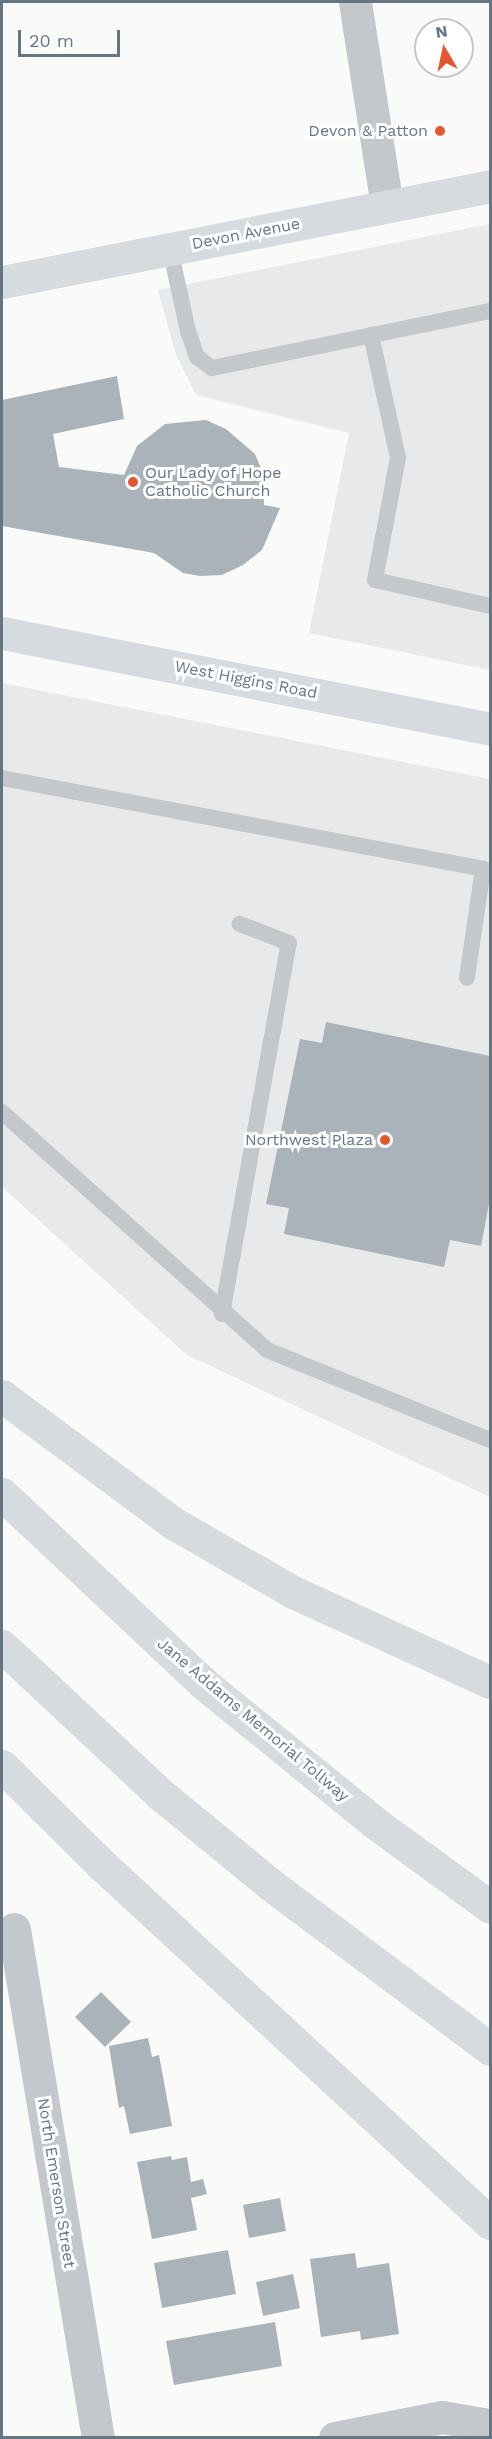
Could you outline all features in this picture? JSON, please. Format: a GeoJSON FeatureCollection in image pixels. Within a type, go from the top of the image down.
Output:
{"type":"FeatureCollection","features":[{"type":"Feature","properties":{"kind":"main road","name":"Devon Avenue"},"geometry":{"type":"LineString","coordinates":[[2,282],[490,186]]}},
{"type":"Feature","properties":{"kind":"main road","name":"West Higgins Road"},"geometry":{"type":"LineString","coordinates":[[2,633],[490,729]]}},
{"type":"Feature","properties":{"kind":"main road"},"geometry":{"type":"LineString","coordinates":[[2,1396],[173,1523],[293,1592],[490,1682]]}},
{"type":"Feature","properties":{"kind":"main road","name":"Jane Addams Memorial Tollway"},"geometry":{"type":"LineString","coordinates":[[2,1494],[203,1683],[375,1823],[490,1907]]}},
{"type":"Feature","properties":{"kind":"main road"},"geometry":{"type":"LineString","coordinates":[[2,1646],[160,1794],[270,1885],[490,2049]]}},
{"type":"Feature","properties":{"kind":"main road"},"geometry":{"type":"LineString","coordinates":[[2,1766],[490,2223]]}},
{"type":"Feature","properties":{"kind":"street"},"geometry":{"type":"LineString","coordinates":[[355,2],[387,206]]}},
{"type":"Feature","properties":{"kind":"street","name":"North Emerson Street"},"geometry":{"type":"LineString","coordinates":[[14,1929],[98,2438]]}},
{"type":"Feature","properties":{"kind":"street"},"geometry":{"type":"LineString","coordinates":[[335,2438],[442,2417],[482,2424],[490,2432]]}},
{"type":"Feature","properties":{"kind":"lane"},"geometry":{"type":"LineString","coordinates":[[170,249],[188,332],[197,357],[212,368],[490,311]]}},
{"type":"Feature","properties":{"kind":"lane"},"geometry":{"type":"LineString","coordinates":[[371,335],[398,458],[375,580],[490,606]]}},
{"type":"Feature","properties":{"kind":"lane"},"geometry":{"type":"LineString","coordinates":[[2,778],[483,869],[467,978]]}},
{"type":"Feature","properties":{"kind":"lane"},"geometry":{"type":"LineString","coordinates":[[222,1314],[289,943],[240,924]]}},
{"type":"Feature","properties":{"kind":"lane"},"geometry":{"type":"LineString","coordinates":[[2,1112],[222,1314],[267,1350],[490,1440]]}},
{"type":"Feature","properties":{"kind":"shaded area"},"geometry":{"type":"Polygon","coordinates":[[[490,224],[490,670],[309,633],[349,433],[196,395],[176,355],[158,290],[490,224]]]}},
{"type":"Feature","properties":{"kind":"shaded area"},"geometry":{"type":"Polygon","coordinates":[[[2,683],[490,779],[490,1497],[187,1355],[2,1187],[2,683]]]}},
{"type":"Feature","properties":{"kind":"building","name":"Our Lady of Hope Catholic Church"},"geometry":{"type":"Polygon","coordinates":[[[117,376],[124,419],[53,434],[59,467],[124,475],[137,446],[165,424],[206,420],[226,429],[255,454],[263,473],[264,505],[280,508],[262,550],[243,565],[222,575],[200,576],[183,573],[154,553],[2,526],[2,400],[117,376]]]}},
{"type":"Feature","properties":{"kind":"building","name":"Northwest Plaza"},"geometry":{"type":"Polygon","coordinates":[[[326,1022],[490,1056],[490,1198],[481,1246],[450,1240],[444,1267],[284,1234],[289,1208],[266,1204],[300,1039],[322,1043],[326,1022]]]}},
{"type":"Feature","properties":{"kind":"building"},"geometry":{"type":"Polygon","coordinates":[[[101,1992],[131,2022],[105,2047],[75,2017],[101,1992]]]}},
{"type":"Feature","properties":{"kind":"building"},"geometry":{"type":"Polygon","coordinates":[[[148,2038],[152,2057],[159,2055],[172,2126],[130,2134],[124,2106],[119,2108],[109,2046],[148,2038]]]}},
{"type":"Feature","properties":{"kind":"building"},"geometry":{"type":"Polygon","coordinates":[[[171,2156],[172,2160],[187,2157],[191,2182],[203,2179],[207,2194],[191,2198],[197,2230],[152,2239],[137,2162],[171,2156]]]}},
{"type":"Feature","properties":{"kind":"building"},"geometry":{"type":"Polygon","coordinates":[[[280,2198],[286,2231],[249,2238],[243,2205],[280,2198]]]}},
{"type":"Feature","properties":{"kind":"building"},"geometry":{"type":"Polygon","coordinates":[[[228,2250],[236,2294],[162,2308],[154,2263],[228,2250]]]}},
{"type":"Feature","properties":{"kind":"building"},"geometry":{"type":"Polygon","coordinates":[[[355,2253],[357,2268],[389,2263],[399,2334],[361,2340],[360,2331],[321,2337],[310,2259],[355,2253]]]}},
{"type":"Feature","properties":{"kind":"building"},"geometry":{"type":"Polygon","coordinates":[[[293,2274],[300,2308],[263,2316],[256,2282],[293,2274]]]}},
{"type":"Feature","properties":{"kind":"building"},"geometry":{"type":"Polygon","coordinates":[[[275,2322],[282,2366],[174,2385],[166,2341],[275,2322]]]}},
{"type":"Feature","properties":{"kind":"place","name":"Devon & Patton"},"geometry":{"type":"Point","coordinates":[440,131]}},
{"type":"Feature","properties":{"kind":"place","name":"Our Lady of Hope Catholic Church"},"geometry":{"type":"Point","coordinates":[133,482]}},
{"type":"Feature","properties":{"kind":"place","name":"Northwest Plaza"},"geometry":{"type":"Point","coordinates":[385,1140]}}]}
